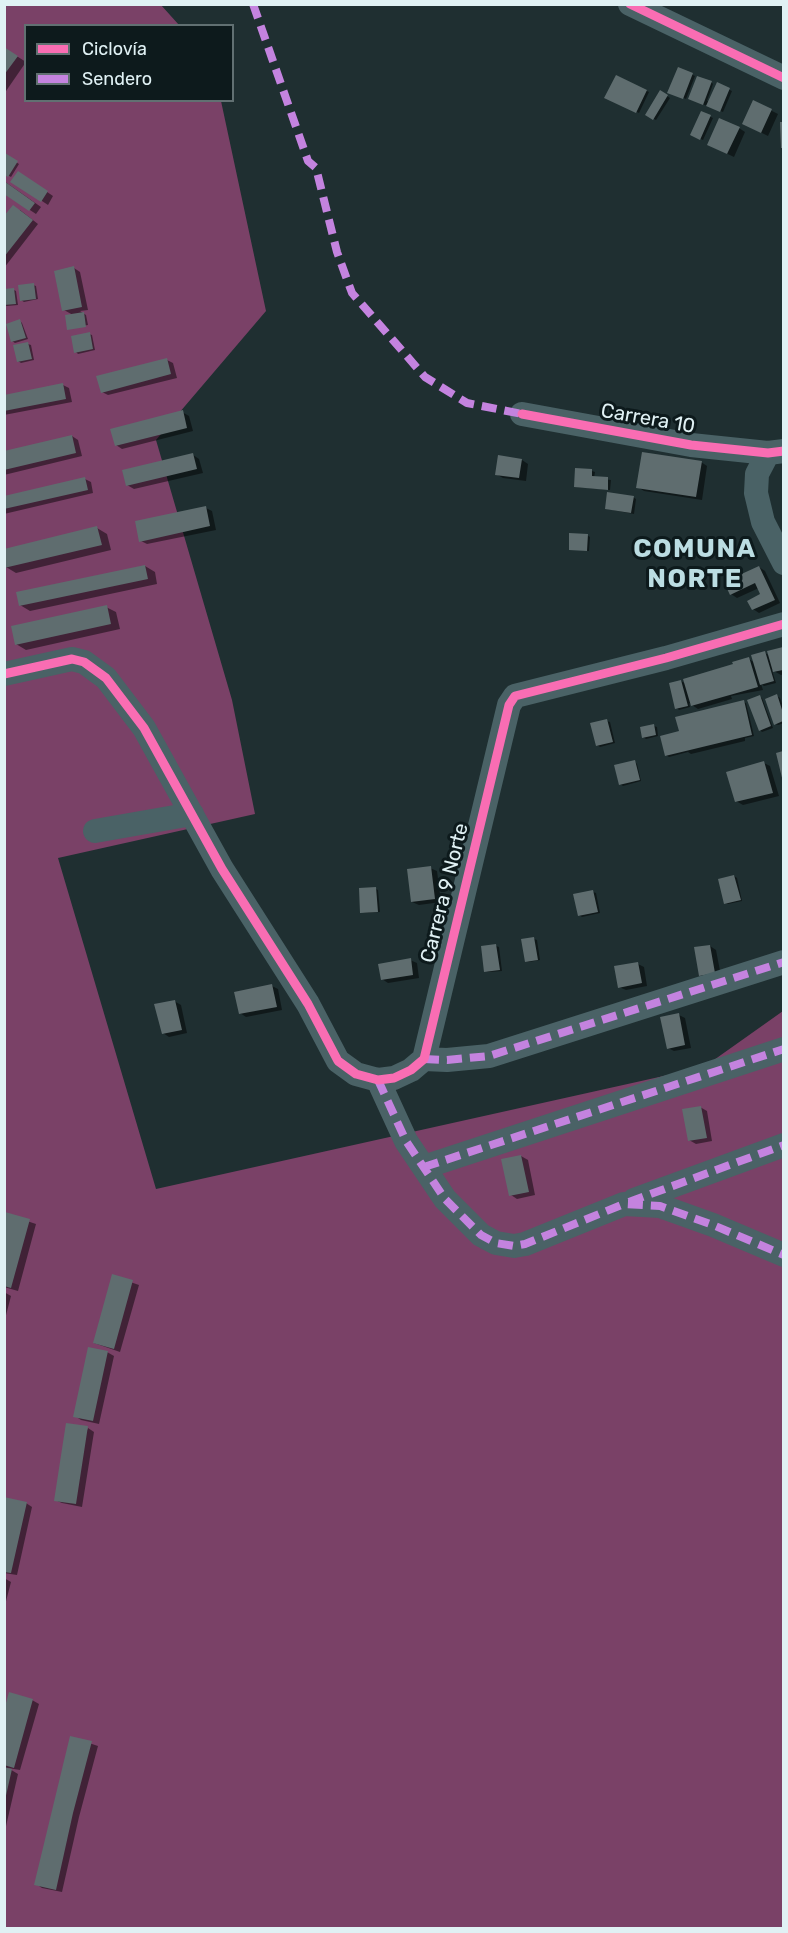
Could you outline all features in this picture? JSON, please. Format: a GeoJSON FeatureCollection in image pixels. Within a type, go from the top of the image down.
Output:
{"type":"FeatureCollection","features":[{"type":"Feature","properties":{"kind":"street"},"geometry":{"type":"LineString","coordinates":[[630,4],[783,78]]}},
{"type":"Feature","properties":{"kind":"street","name":"Carrera 10"},"geometry":{"type":"LineString","coordinates":[[522,414],[691,446],[776,452]]}},
{"type":"Feature","properties":{"kind":"street","name":"Carrera 10"},"geometry":{"type":"LineString","coordinates":[[776,452],[757,474],[756,493],[763,522],[783,563]]}},
{"type":"Feature","properties":{"kind":"street","name":"Carrera 9 Norte"},"geometry":{"type":"LineString","coordinates":[[424,1059],[508,705],[515,696],[666,658],[783,624]]}},
{"type":"Feature","properties":{"kind":"street"},"geometry":{"type":"LineString","coordinates":[[4,674],[72,659],[84,662],[106,678],[144,728],[222,869],[308,1004],[338,1061],[356,1074],[378,1080],[394,1078],[411,1070],[424,1059],[447,1060],[489,1056],[783,962]]}},
{"type":"Feature","properties":{"kind":"street"},"geometry":{"type":"LineString","coordinates":[[95,831],[192,814]]}},
{"type":"Feature","properties":{"kind":"street"},"geometry":{"type":"LineString","coordinates":[[424,1167],[783,1049]]}},
{"type":"Feature","properties":{"kind":"street"},"geometry":{"type":"LineString","coordinates":[[378,1080],[406,1141],[445,1199],[481,1234],[503,1245],[525,1244],[624,1204],[783,1145]]}},
{"type":"Feature","properties":{"kind":"street"},"geometry":{"type":"LineString","coordinates":[[624,1204],[660,1206],[713,1225],[783,1255]]}},
{"type":"Feature","properties":{"kind":"shaded area"},"geometry":{"type":"Polygon","coordinates":[[[5,5],[161,5],[178,24],[24,24],[24,102],[221,102],[266,311],[156,440],[232,700],[255,814],[58,858],[156,1189],[704,1067],[783,1011],[783,1928],[5,1928],[5,5]]]}},
{"type":"Feature","properties":{"kind":"building"},"geometry":{"type":"Polygon","coordinates":[[[4,47],[18,56],[4,75],[4,47]]]}},
{"type":"Feature","properties":{"kind":"building"},"geometry":{"type":"Polygon","coordinates":[[[678,67],[693,73],[683,99],[667,93],[678,67]]]}},
{"type":"Feature","properties":{"kind":"building"},"geometry":{"type":"Polygon","coordinates":[[[616,75],[647,90],[636,113],[604,98],[616,75]]]}},
{"type":"Feature","properties":{"kind":"building"},"geometry":{"type":"Polygon","coordinates":[[[697,76],[712,81],[703,105],[688,99],[697,76]]]}},
{"type":"Feature","properties":{"kind":"building"},"geometry":{"type":"Polygon","coordinates":[[[717,82],[730,88],[720,112],[706,106],[717,82]]]}},
{"type":"Feature","properties":{"kind":"building"},"geometry":{"type":"Polygon","coordinates":[[[660,90],[668,95],[653,120],[645,115],[660,90]]]}},
{"type":"Feature","properties":{"kind":"building"},"geometry":{"type":"Polygon","coordinates":[[[753,100],[772,109],[761,133],[742,124],[753,100]]]}},
{"type":"Feature","properties":{"kind":"building"},"geometry":{"type":"Polygon","coordinates":[[[701,111],[711,115],[700,140],[690,135],[701,111]]]}},
{"type":"Feature","properties":{"kind":"building"},"geometry":{"type":"Polygon","coordinates":[[[719,118],[740,127],[727,154],[707,145],[719,118]]]}},
{"type":"Feature","properties":{"kind":"building"},"geometry":{"type":"Polygon","coordinates":[[[780,122],[783,122],[783,148],[781,148],[780,122]]]}},
{"type":"Feature","properties":{"kind":"building"},"geometry":{"type":"Polygon","coordinates":[[[5,153],[18,161],[8,177],[5,175],[5,153]]]}},
{"type":"Feature","properties":{"kind":"building"},"geometry":{"type":"Polygon","coordinates":[[[18,171],[48,191],[41,202],[10,182],[18,171]]]}},
{"type":"Feature","properties":{"kind":"building"},"geometry":{"type":"Polygon","coordinates":[[[4,181],[35,203],[29,211],[4,194],[4,181]]]}},
{"type":"Feature","properties":{"kind":"building"},"geometry":{"type":"Polygon","coordinates":[[[13,205],[33,220],[4,257],[4,216],[13,205]]]}},
{"type":"Feature","properties":{"kind":"building"},"geometry":{"type":"Polygon","coordinates":[[[74,266],[82,307],[62,311],[54,271],[74,266]]]}},
{"type":"Feature","properties":{"kind":"building"},"geometry":{"type":"Polygon","coordinates":[[[34,283],[36,299],[20,301],[18,285],[34,283]]]}},
{"type":"Feature","properties":{"kind":"building"},"geometry":{"type":"Polygon","coordinates":[[[14,288],[16,304],[4,305],[4,289],[14,288]]]}},
{"type":"Feature","properties":{"kind":"building"},"geometry":{"type":"Polygon","coordinates":[[[84,312],[86,327],[67,330],[65,315],[84,312]]]}},
{"type":"Feature","properties":{"kind":"building"},"geometry":{"type":"Polygon","coordinates":[[[20,319],[26,338],[11,342],[6,324],[20,319]]]}},
{"type":"Feature","properties":{"kind":"building"},"geometry":{"type":"Polygon","coordinates":[[[90,332],[93,349],[74,353],[71,336],[90,332]]]}},
{"type":"Feature","properties":{"kind":"building"},"geometry":{"type":"Polygon","coordinates":[[[28,342],[32,359],[17,362],[13,345],[28,342]]]}},
{"type":"Feature","properties":{"kind":"building"},"geometry":{"type":"Polygon","coordinates":[[[167,358],[171,374],[101,393],[96,376],[167,358]]]}},
{"type":"Feature","properties":{"kind":"building"},"geometry":{"type":"Polygon","coordinates":[[[63,383],[66,399],[4,411],[4,395],[63,383]]]}},
{"type":"Feature","properties":{"kind":"building"},"geometry":{"type":"Polygon","coordinates":[[[183,410],[187,428],[115,446],[110,429],[183,410]]]}},
{"type":"Feature","properties":{"kind":"building"},"geometry":{"type":"Polygon","coordinates":[[[72,435],[76,453],[4,470],[4,451],[72,435]]]}},
{"type":"Feature","properties":{"kind":"building"},"geometry":{"type":"Polygon","coordinates":[[[642,452],[702,461],[696,497],[636,488],[642,452]]]}},
{"type":"Feature","properties":{"kind":"building"},"geometry":{"type":"Polygon","coordinates":[[[193,453],[197,469],[126,486],[122,470],[193,453]]]}},
{"type":"Feature","properties":{"kind":"building"},"geometry":{"type":"Polygon","coordinates":[[[498,455],[522,459],[519,478],[495,475],[498,455]]]}},
{"type":"Feature","properties":{"kind":"building"},"geometry":{"type":"Polygon","coordinates":[[[575,468],[592,469],[592,476],[608,477],[608,490],[574,487],[575,468]]]}},
{"type":"Feature","properties":{"kind":"building"},"geometry":{"type":"Polygon","coordinates":[[[85,477],[88,490],[4,509],[4,496],[85,477]]]}},
{"type":"Feature","properties":{"kind":"building"},"geometry":{"type":"Polygon","coordinates":[[[607,492],[634,496],[631,513],[605,509],[607,492]]]}},
{"type":"Feature","properties":{"kind":"building"},"geometry":{"type":"Polygon","coordinates":[[[206,506],[210,526],[139,542],[135,521],[206,506]]]}},
{"type":"Feature","properties":{"kind":"building"},"geometry":{"type":"Polygon","coordinates":[[[97,526],[102,545],[4,568],[4,549],[97,526]]]}},
{"type":"Feature","properties":{"kind":"building"},"geometry":{"type":"Polygon","coordinates":[[[569,533],[588,534],[587,551],[569,550],[569,533]]]}},
{"type":"Feature","properties":{"kind":"building"},"geometry":{"type":"Polygon","coordinates":[[[145,565],[148,579],[19,606],[16,592],[145,565]]]}},
{"type":"Feature","properties":{"kind":"building"},"geometry":{"type":"Polygon","coordinates":[[[759,566],[775,600],[752,610],[747,601],[760,594],[755,583],[730,595],[724,582],[759,566]]]}},
{"type":"Feature","properties":{"kind":"building"},"geometry":{"type":"Polygon","coordinates":[[[107,605],[111,624],[15,645],[11,626],[107,605]]]}},
{"type":"Feature","properties":{"kind":"building"},"geometry":{"type":"Polygon","coordinates":[[[783,647],[783,670],[773,672],[767,651],[783,647]]]}},
{"type":"Feature","properties":{"kind":"building"},"geometry":{"type":"Polygon","coordinates":[[[765,651],[774,681],[760,685],[751,655],[765,651]]]}},
{"type":"Feature","properties":{"kind":"building"},"geometry":{"type":"Polygon","coordinates":[[[749,657],[758,687],[691,706],[683,679],[749,657]]]}},
{"type":"Feature","properties":{"kind":"building"},"geometry":{"type":"Polygon","coordinates":[[[681,680],[688,706],[675,709],[669,683],[681,680]]]}},
{"type":"Feature","properties":{"kind":"building"},"geometry":{"type":"Polygon","coordinates":[[[777,694],[783,721],[774,725],[765,699],[777,694]]]}},
{"type":"Feature","properties":{"kind":"building"},"geometry":{"type":"Polygon","coordinates":[[[760,695],[771,726],[759,731],[747,700],[760,695]]]}},
{"type":"Feature","properties":{"kind":"building"},"geometry":{"type":"Polygon","coordinates":[[[744,700],[752,735],[665,756],[660,736],[679,731],[675,717],[744,700]]]}},
{"type":"Feature","properties":{"kind":"building"},"geometry":{"type":"Polygon","coordinates":[[[607,719],[613,742],[596,746],[590,723],[607,719]]]}},
{"type":"Feature","properties":{"kind":"building"},"geometry":{"type":"Polygon","coordinates":[[[654,724],[656,735],[642,738],[640,727],[654,724]]]}},
{"type":"Feature","properties":{"kind":"building"},"geometry":{"type":"Polygon","coordinates":[[[783,751],[783,782],[776,753],[783,751]]]}},
{"type":"Feature","properties":{"kind":"building"},"geometry":{"type":"Polygon","coordinates":[[[635,760],[640,780],[619,785],[614,765],[635,760]]]}},
{"type":"Feature","properties":{"kind":"building"},"geometry":{"type":"Polygon","coordinates":[[[764,761],[773,793],[735,802],[726,772],[764,761]]]}},
{"type":"Feature","properties":{"kind":"building"},"geometry":{"type":"Polygon","coordinates":[[[431,866],[435,899],[411,902],[407,869],[431,866]]]}},
{"type":"Feature","properties":{"kind":"building"},"geometry":{"type":"Polygon","coordinates":[[[734,875],[741,900],[724,904],[718,879],[734,875]]]}},
{"type":"Feature","properties":{"kind":"building"},"geometry":{"type":"Polygon","coordinates":[[[376,887],[378,912],[360,913],[359,888],[376,887]]]}},
{"type":"Feature","properties":{"kind":"building"},"geometry":{"type":"Polygon","coordinates":[[[593,890],[598,912],[578,916],[573,894],[593,890]]]}},
{"type":"Feature","properties":{"kind":"building"},"geometry":{"type":"Polygon","coordinates":[[[534,937],[538,960],[525,962],[521,939],[534,937]]]}},
{"type":"Feature","properties":{"kind":"building"},"geometry":{"type":"Polygon","coordinates":[[[496,944],[500,970],[484,972],[481,946],[496,944]]]}},
{"type":"Feature","properties":{"kind":"building"},"geometry":{"type":"Polygon","coordinates":[[[710,945],[715,973],[699,976],[694,947],[710,945]]]}},
{"type":"Feature","properties":{"kind":"building"},"geometry":{"type":"Polygon","coordinates":[[[411,958],[413,975],[381,980],[378,964],[411,958]]]}},
{"type":"Feature","properties":{"kind":"building"},"geometry":{"type":"Polygon","coordinates":[[[638,962],[642,983],[618,988],[614,966],[638,962]]]}},
{"type":"Feature","properties":{"kind":"building"},"geometry":{"type":"Polygon","coordinates":[[[272,984],[277,1007],[239,1014],[234,992],[272,984]]]}},
{"type":"Feature","properties":{"kind":"building"},"geometry":{"type":"Polygon","coordinates":[[[175,1000],[182,1030],[162,1034],[154,1004],[175,1000]]]}},
{"type":"Feature","properties":{"kind":"building"},"geometry":{"type":"Polygon","coordinates":[[[679,1013],[685,1045],[667,1049],[660,1017],[679,1013]]]}},
{"type":"Feature","properties":{"kind":"building"},"geometry":{"type":"Polygon","coordinates":[[[701,1106],[707,1138],[688,1141],[682,1109],[701,1106]]]}},
{"type":"Feature","properties":{"kind":"building"},"geometry":{"type":"Polygon","coordinates":[[[521,1155],[529,1192],[509,1196],[501,1159],[521,1155]]]}},
{"type":"Feature","properties":{"kind":"building"},"geometry":{"type":"Polygon","coordinates":[[[5,1212],[30,1219],[11,1288],[4,1286],[5,1212]]]}},
{"type":"Feature","properties":{"kind":"building"},"geometry":{"type":"Polygon","coordinates":[[[112,1274],[133,1280],[114,1349],[93,1343],[112,1274]]]}},
{"type":"Feature","properties":{"kind":"building"},"geometry":{"type":"Polygon","coordinates":[[[88,1347],[108,1351],[93,1421],[73,1417],[88,1347]]]}},
{"type":"Feature","properties":{"kind":"building"},"geometry":{"type":"Polygon","coordinates":[[[66,1423],[88,1426],[76,1504],[54,1501],[66,1423]]]}},
{"type":"Feature","properties":{"kind":"building"},"geometry":{"type":"Polygon","coordinates":[[[4,1497],[27,1502],[11,1573],[4,1572],[4,1497]]]}},
{"type":"Feature","properties":{"kind":"building"},"geometry":{"type":"Polygon","coordinates":[[[9,1692],[33,1699],[14,1768],[4,1765],[4,1710],[9,1692]]]}},
{"type":"Feature","properties":{"kind":"building"},"geometry":{"type":"Polygon","coordinates":[[[70,1736],[92,1741],[56,1890],[34,1885],[70,1736]]]}},
{"type":"Feature","properties":{"kind":"building"},"geometry":{"type":"Polygon","coordinates":[[[4,1767],[12,1769],[5,1800],[4,1800],[4,1767]]]}},
{"type":"Feature","properties":{"kind":"marked path"},"geometry":{"type":"LineString","coordinates":[[253,4],[308,161],[316,168],[337,252],[352,293],[425,377],[467,403],[522,414]]}},
{"type":"Feature","properties":{"kind":"marked path"},"geometry":{"type":"LineString","coordinates":[[424,1059],[447,1060],[489,1056],[784,962]]}},
{"type":"Feature","properties":{"kind":"marked path"},"geometry":{"type":"LineString","coordinates":[[424,1167],[784,1049]]}},
{"type":"Feature","properties":{"kind":"marked path"},"geometry":{"type":"LineString","coordinates":[[378,1080],[406,1141],[445,1199],[481,1235],[496,1243],[514,1246],[525,1244],[624,1204],[660,1206],[713,1225],[784,1255]]}},
{"type":"Feature","properties":{"kind":"marked path"},"geometry":{"type":"LineString","coordinates":[[629,1202],[784,1145]]}},
{"type":"Feature","properties":{"kind":"cycle path"},"geometry":{"type":"LineString","coordinates":[[630,4],[784,78]]}},
{"type":"Feature","properties":{"kind":"cycle path"},"geometry":{"type":"LineString","coordinates":[[522,414],[691,445],[768,453],[784,451]]}},
{"type":"Feature","properties":{"kind":"cycle path"},"geometry":{"type":"LineString","coordinates":[[4,674],[72,659],[84,662],[106,678],[144,728],[222,869],[308,1004],[338,1061],[356,1074],[378,1080],[394,1078],[411,1070],[424,1059],[509,705],[515,696],[666,658],[784,624]]}},
{"type":"Feature","properties":{"kind":"district","name":"COMUNA NORTE"},"geometry":{"type":"Point","coordinates":[695,564]}}]}
